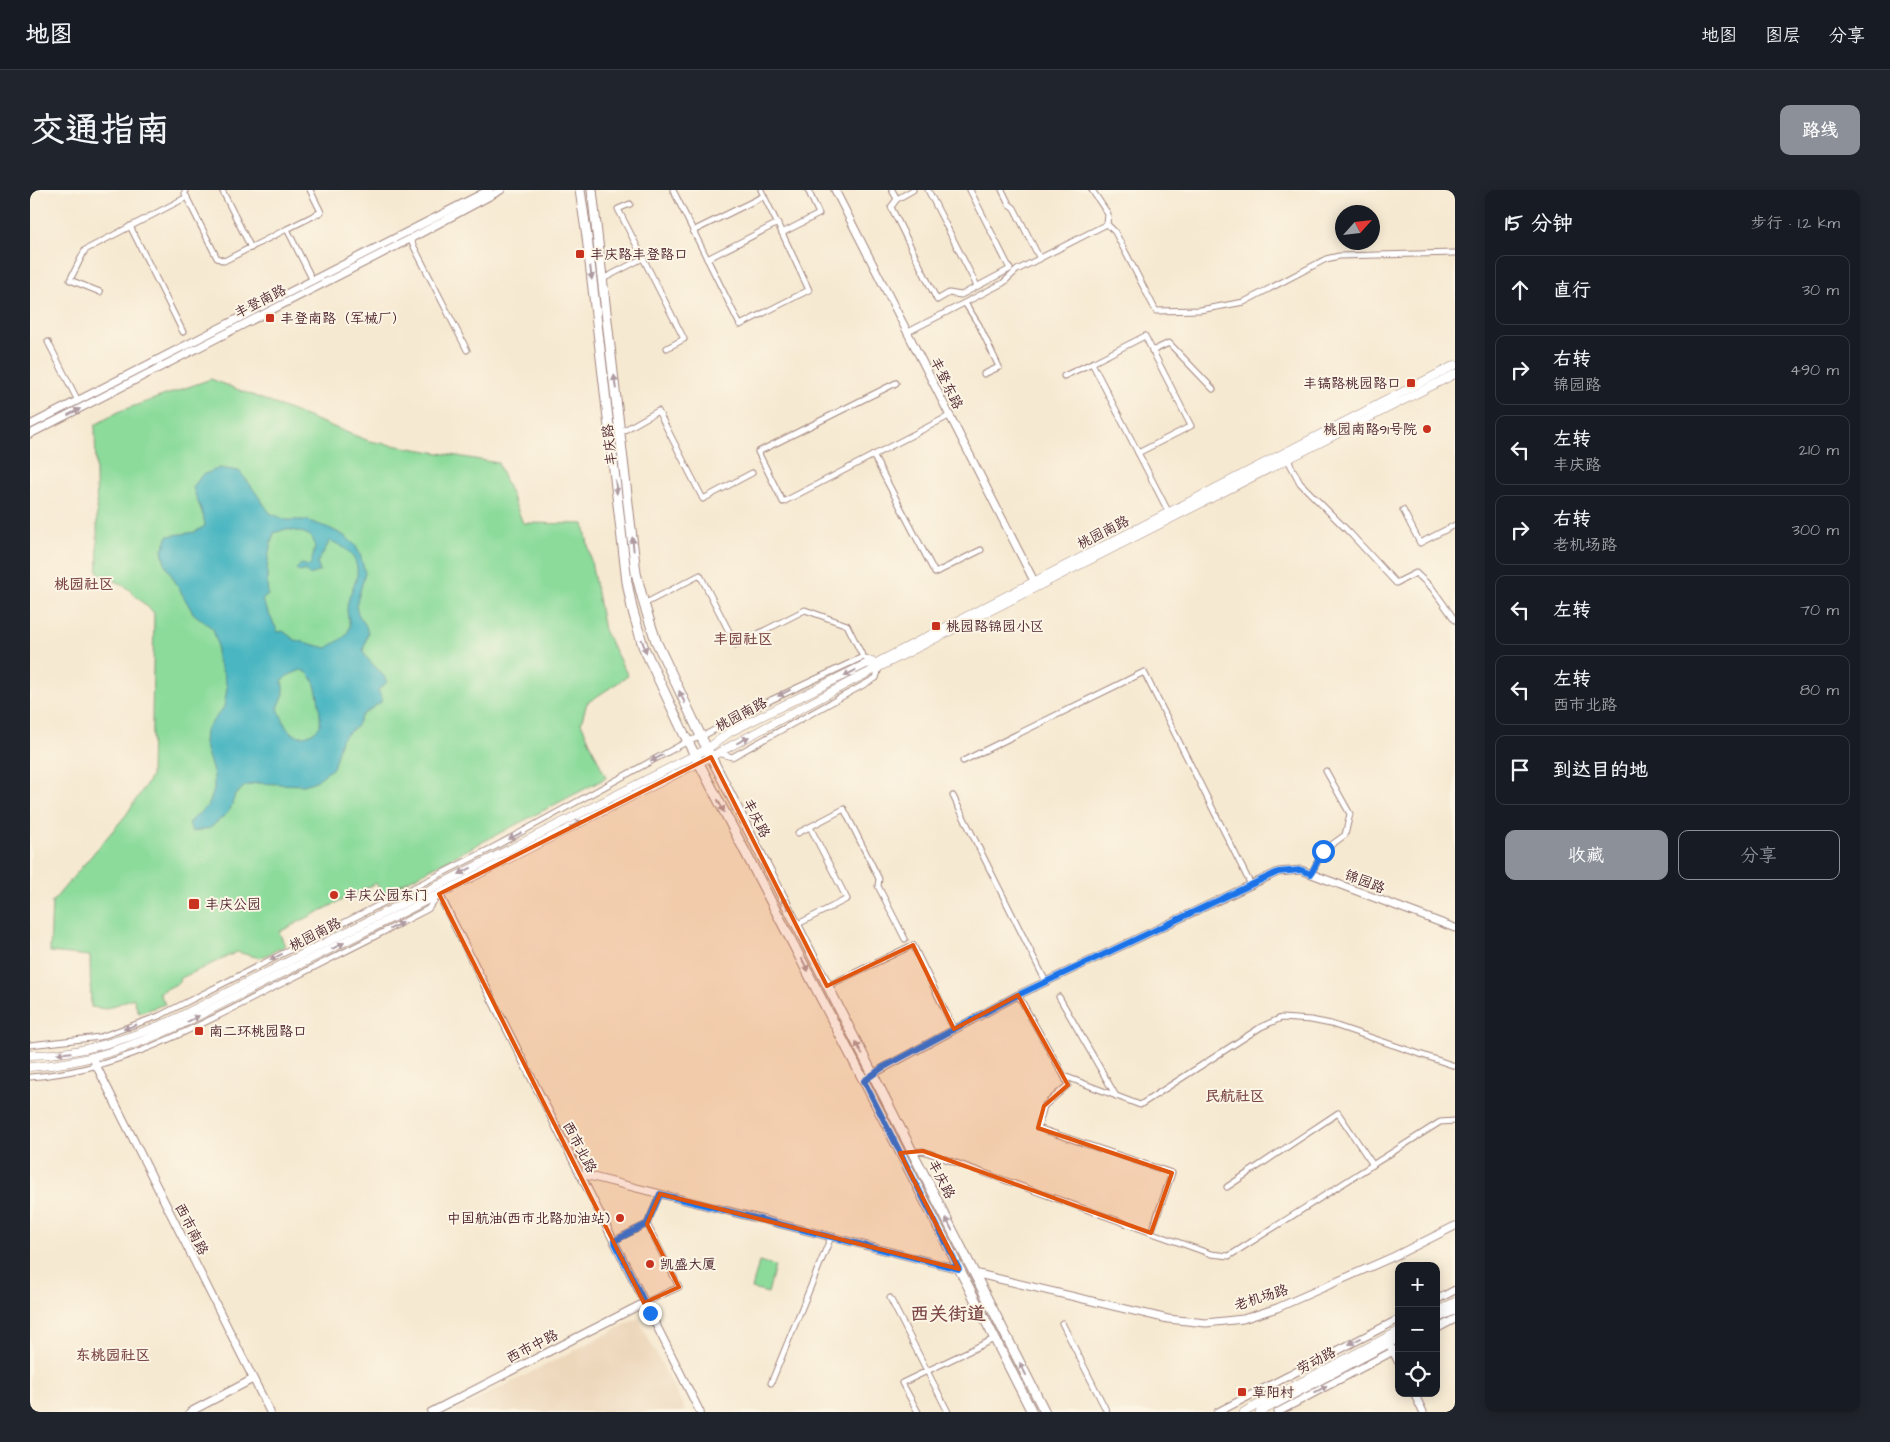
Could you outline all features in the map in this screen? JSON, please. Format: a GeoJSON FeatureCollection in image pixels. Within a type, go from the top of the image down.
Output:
{"type":"FeatureCollection","features":[{"type":"Feature","properties":{"kind":"main road","name":"丰庆路"},"geometry":{"type":"LineString","coordinates":[[580,190],[626,572],[632,608],[643,646],[736,836],[864,1081],[1032,1412]]}},
{"type":"Feature","properties":{"kind":"main road","name":"丰庆路"},"geometry":{"type":"LineString","coordinates":[[592,190],[636,573],[656,641],[701,737],[712,753],[796,925],[1045,1412]]}},
{"type":"Feature","properties":{"kind":"main road","name":"桃园南路"},"geometry":{"type":"LineString","coordinates":[[1036,584],[1169,512],[1455,366]]}},
{"type":"Feature","properties":{"kind":"main road","name":"桃园南路"},"geometry":{"type":"LineString","coordinates":[[30,1055],[65,1053],[92,1048],[118,1041],[169,1022],[698,758],[712,753],[1036,584],[1288,460],[1455,374]]}},
{"type":"Feature","properties":{"kind":"main road","name":"桃园南路"},"geometry":{"type":"LineString","coordinates":[[712,753],[730,732],[866,664],[878,665]]}},
{"type":"Feature","properties":{"kind":"main road","name":"桃园南路"},"geometry":{"type":"LineString","coordinates":[[30,1067],[94,1061],[148,1040],[438,894],[698,758]]}},
{"type":"Feature","properties":{"kind":"main road"},"geometry":{"type":"LineString","coordinates":[[1440,1310],[1455,1302]]}},
{"type":"Feature","properties":{"kind":"main road"},"geometry":{"type":"LineString","coordinates":[[1440,1317],[1455,1310]]}},
{"type":"Feature","properties":{"kind":"main road","name":"劳动路"},"geometry":{"type":"LineString","coordinates":[[1260,1412],[1388,1341],[1395,1335]]}},
{"type":"Feature","properties":{"kind":"main road","name":"劳动路"},"geometry":{"type":"LineString","coordinates":[[1244,1412],[1395,1339]]}},
{"type":"Feature","properties":{"kind":"street"},"geometry":{"type":"LineString","coordinates":[[185,190],[217,258],[224,261],[320,212],[310,190]]}},
{"type":"Feature","properties":{"kind":"street"},"geometry":{"type":"LineString","coordinates":[[222,190],[251,248]]}},
{"type":"Feature","properties":{"kind":"street","name":"丰登南路"},"geometry":{"type":"LineString","coordinates":[[30,425],[489,190]]}},
{"type":"Feature","properties":{"kind":"street","name":"丰登南路"},"geometry":{"type":"LineString","coordinates":[[30,434],[410,239],[501,190]]}},
{"type":"Feature","properties":{"kind":"street"},"geometry":{"type":"LineString","coordinates":[[673,190],[740,325],[809,290],[761,190]]}},
{"type":"Feature","properties":{"kind":"street"},"geometry":{"type":"LineString","coordinates":[[782,233],[819,214],[808,190]]}},
{"type":"Feature","properties":{"kind":"street","name":"丰登东路"},"geometry":{"type":"LineString","coordinates":[[835,190],[1036,584]]}},
{"type":"Feature","properties":{"kind":"street"},"geometry":{"type":"LineString","coordinates":[[892,190],[897,199]]}},
{"type":"Feature","properties":{"kind":"street"},"geometry":{"type":"LineString","coordinates":[[913,190],[897,199],[891,207],[937,300],[949,294],[961,295],[1010,269],[970,190]]}},
{"type":"Feature","properties":{"kind":"street"},"geometry":{"type":"LineString","coordinates":[[928,190],[977,286]]}},
{"type":"Feature","properties":{"kind":"street"},"geometry":{"type":"LineString","coordinates":[[1002,190],[1009,204],[1014,208],[1040,259]]}},
{"type":"Feature","properties":{"kind":"street"},"geometry":{"type":"LineString","coordinates":[[1092,190],[1108,214],[1107,224],[1114,232],[1156,311],[1200,310],[1244,302],[1326,259],[1339,256],[1455,254]]}},
{"type":"Feature","properties":{"kind":"street"},"geometry":{"type":"LineString","coordinates":[[694,232],[764,196]]}},
{"type":"Feature","properties":{"kind":"street"},"geometry":{"type":"LineString","coordinates":[[100,292],[70,280],[85,250],[187,197]]}},
{"type":"Feature","properties":{"kind":"street"},"geometry":{"type":"LineString","coordinates":[[630,204],[618,210],[684,339],[668,348]]}},
{"type":"Feature","properties":{"kind":"street"},"geometry":{"type":"LineString","coordinates":[[707,259],[778,223]]}},
{"type":"Feature","properties":{"kind":"street"},"geometry":{"type":"LineString","coordinates":[[908,332],[1003,284],[1017,270],[1107,224]]}},
{"type":"Feature","properties":{"kind":"street"},"geometry":{"type":"LineString","coordinates":[[130,226],[182,332]]}},
{"type":"Feature","properties":{"kind":"street"},"geometry":{"type":"LineString","coordinates":[[287,229],[313,281]]}},
{"type":"Feature","properties":{"kind":"street"},"geometry":{"type":"LineString","coordinates":[[410,239],[467,350]]}},
{"type":"Feature","properties":{"kind":"street"},"geometry":{"type":"LineString","coordinates":[[603,278],[643,258]]}},
{"type":"Feature","properties":{"kind":"street"},"geometry":{"type":"LineString","coordinates":[[965,303],[979,325],[999,367],[984,374]]}},
{"type":"Feature","properties":{"kind":"street"},"geometry":{"type":"LineString","coordinates":[[1064,376],[1145,336],[1191,426],[1138,453]]}},
{"type":"Feature","properties":{"kind":"street"},"geometry":{"type":"LineString","coordinates":[[48,342],[78,401]]}},
{"type":"Feature","properties":{"kind":"street"},"geometry":{"type":"LineString","coordinates":[[1152,351],[1169,343],[1213,389]]}},
{"type":"Feature","properties":{"kind":"street"},"geometry":{"type":"LineString","coordinates":[[1092,363],[1169,512]]}},
{"type":"Feature","properties":{"kind":"street"},"geometry":{"type":"LineString","coordinates":[[896,383],[758,452],[783,502],[949,416]]}},
{"type":"Feature","properties":{"kind":"street"},"geometry":{"type":"LineString","coordinates":[[621,432],[658,411],[704,499],[752,473]]}},
{"type":"Feature","properties":{"kind":"street"},"geometry":{"type":"LineString","coordinates":[[874,455],[935,573],[981,550]]}},
{"type":"Feature","properties":{"kind":"street"},"geometry":{"type":"LineString","coordinates":[[1288,460],[1300,483],[1396,583],[1416,573],[1432,588],[1455,620]]}},
{"type":"Feature","properties":{"kind":"street"},"geometry":{"type":"LineString","coordinates":[[1403,510],[1420,543],[1455,525]]}},
{"type":"Feature","properties":{"kind":"street"},"geometry":{"type":"LineString","coordinates":[[644,604],[700,575],[736,645],[805,610],[846,624],[864,657],[878,665]]}},
{"type":"Feature","properties":{"kind":"street"},"geometry":{"type":"LineString","coordinates":[[30,1045],[100,1037],[159,1016],[494,846],[688,741],[701,737],[771,700],[864,657]]}},
{"type":"Feature","properties":{"kind":"street"},"geometry":{"type":"LineString","coordinates":[[963,761],[1144,672],[1251,885]]}},
{"type":"Feature","properties":{"kind":"street"},"geometry":{"type":"LineString","coordinates":[[1311,874],[1323,851],[1345,835],[1350,814],[1326,771]]}},
{"type":"Feature","properties":{"kind":"street"},"geometry":{"type":"LineString","coordinates":[[953,796],[1046,982]]}},
{"type":"Feature","properties":{"kind":"street"},"geometry":{"type":"LineString","coordinates":[[798,833],[844,809],[879,878],[878,886],[904,939]]}},
{"type":"Feature","properties":{"kind":"street"},"geometry":{"type":"LineString","coordinates":[[796,925],[847,900],[810,827]]}},
{"type":"Feature","properties":{"kind":"street","name":"锦园路"},"geometry":{"type":"LineString","coordinates":[[864,1081],[872,1074],[1018,995],[1278,872],[1301,870],[1455,928]]}},
{"type":"Feature","properties":{"kind":"street","name":"西市北路"},"geometry":{"type":"LineString","coordinates":[[438,894],[700,1412]]}},
{"type":"Feature","properties":{"kind":"street"},"geometry":{"type":"LineString","coordinates":[[828,986],[913,945],[954,1029]]}},
{"type":"Feature","properties":{"kind":"street"},"geometry":{"type":"LineString","coordinates":[[1018,995],[1068,1086],[1044,1106],[1038,1128],[1172,1173],[1151,1233]]}},
{"type":"Feature","properties":{"kind":"street"},"geometry":{"type":"LineString","coordinates":[[1059,997],[1116,1096]]}},
{"type":"Feature","properties":{"kind":"street"},"geometry":{"type":"LineString","coordinates":[[1064,1076],[1140,1105],[1261,1027],[1281,1018],[1311,1020],[1331,1024],[1455,1066]]}},
{"type":"Feature","properties":{"kind":"street"},"geometry":{"type":"LineString","coordinates":[[30,1077],[59,1073],[94,1061]]}},
{"type":"Feature","properties":{"kind":"street","name":"西市南路"},"geometry":{"type":"LineString","coordinates":[[94,1061],[270,1412]]}},
{"type":"Feature","properties":{"kind":"street"},"geometry":{"type":"LineString","coordinates":[[1226,1187],[1338,1113],[1373,1165]]}},
{"type":"Feature","properties":{"kind":"street"},"geometry":{"type":"LineString","coordinates":[[913,1152],[923,1151],[1211,1254],[1229,1256],[1440,1122],[1455,1121]]}},
{"type":"Feature","properties":{"kind":"street"},"geometry":{"type":"LineString","coordinates":[[580,1174],[959,1269]]}},
{"type":"Feature","properties":{"kind":"street"},"geometry":{"type":"LineString","coordinates":[[614,1241],[647,1224],[660,1194]]}},
{"type":"Feature","properties":{"kind":"street"},"geometry":{"type":"LineString","coordinates":[[644,1303],[679,1287],[647,1224]]}},
{"type":"Feature","properties":{"kind":"street","name":"老机场路"},"geometry":{"type":"LineString","coordinates":[[974,1274],[1168,1319],[1206,1323],[1243,1319],[1277,1308],[1395,1256],[1455,1226]]}},
{"type":"Feature","properties":{"kind":"street"},"geometry":{"type":"LineString","coordinates":[[771,1383],[830,1237]]}},
{"type":"Feature","properties":{"kind":"street"},"geometry":{"type":"LineString","coordinates":[[1440,1298],[1455,1290]]}},
{"type":"Feature","properties":{"kind":"street"},"geometry":{"type":"LineString","coordinates":[[890,1298],[948,1412]]}},
{"type":"Feature","properties":{"kind":"street","name":"西市中路"},"geometry":{"type":"LineString","coordinates":[[431,1412],[644,1303]]}},
{"type":"Feature","properties":{"kind":"street"},"geometry":{"type":"LineString","coordinates":[[1440,1327],[1455,1319]]}},
{"type":"Feature","properties":{"kind":"street"},"geometry":{"type":"LineString","coordinates":[[1218,1412],[1395,1321]]}},
{"type":"Feature","properties":{"kind":"street"},"geometry":{"type":"LineString","coordinates":[[1062,1323],[1107,1412]]}},
{"type":"Feature","properties":{"kind":"street"},"geometry":{"type":"LineString","coordinates":[[918,1412],[902,1383],[994,1339]]}},
{"type":"Feature","properties":{"kind":"street"},"geometry":{"type":"LineString","coordinates":[[1388,1341],[1395,1349]]}},
{"type":"Feature","properties":{"kind":"street"},"geometry":{"type":"LineString","coordinates":[[1278,1412],[1395,1351]]}},
{"type":"Feature","properties":{"kind":"street"},"geometry":{"type":"LineString","coordinates":[[190,1412],[253,1379]]}},
{"type":"Feature","properties":{"kind":"street"},"geometry":{"type":"LineString","coordinates":[[1416,1397],[1423,1412]]}},
{"type":"Feature","properties":{"kind":"highlighted area"},"geometry":{"type":"Polygon","coordinates":[[[711,757],[827,986],[913,945],[954,1029],[1018,995],[1068,1085],[1044,1106],[1038,1128],[1172,1173],[1151,1233],[923,1151],[900,1153],[959,1269],[660,1194],[647,1224],[679,1287],[644,1303],[439,894],[711,757]]]}},
{"type":"Feature","properties":{"kind":"shaded area"},"geometry":{"type":"Polygon","coordinates":[[[638,1318],[686,1412],[453,1412],[638,1318]]]}},
{"type":"Feature","properties":{"kind":"green space","name":"丰庆公园"},"geometry":{"type":"Polygon","coordinates":[[[211,379],[369,441],[498,463],[523,523],[584,524],[604,630],[628,676],[587,703],[581,723],[606,778],[382,894],[376,883],[279,932],[285,946],[260,958],[237,952],[179,979],[180,982],[159,993],[165,1004],[139,1013],[133,998],[106,1009],[91,1007],[90,956],[50,952],[52,902],[126,815],[151,777],[154,613],[125,586],[98,573],[95,425],[120,411],[211,379]]]}},
{"type":"Feature","properties":{"kind":"green space"},"geometry":{"type":"Polygon","coordinates":[[[759,1262],[775,1266],[768,1293],[752,1289],[759,1262]]]}},
{"type":"Feature","properties":{"kind":"water"},"geometry":{"type":"Polygon","coordinates":[[[220,468],[239,471],[270,513],[286,520],[306,520],[329,528],[345,536],[355,545],[360,554],[365,573],[356,606],[368,633],[363,651],[387,682],[378,690],[382,698],[381,702],[362,715],[356,727],[341,740],[333,768],[316,781],[304,785],[256,783],[245,786],[235,795],[230,810],[224,816],[210,828],[192,832],[189,823],[209,804],[214,790],[214,775],[204,743],[205,731],[224,707],[227,688],[217,659],[217,643],[213,629],[193,613],[165,564],[162,550],[168,536],[195,532],[205,526],[193,487],[202,475],[220,468]],[[286,529],[274,533],[268,564],[268,595],[262,600],[278,632],[283,631],[295,640],[327,648],[342,639],[348,631],[347,609],[357,575],[356,563],[346,549],[330,541],[317,563],[320,571],[309,575],[305,570],[300,572],[296,569],[301,564],[310,566],[314,542],[309,535],[286,529]],[[301,670],[287,676],[282,681],[284,694],[278,708],[286,727],[294,734],[303,736],[312,733],[320,726],[320,714],[315,684],[309,674],[301,670]]]}},
{"type":"Feature","properties":{"kind":"place","name":"丰庆路丰登路口"},"geometry":{"type":"Point","coordinates":[580,254]}},
{"type":"Feature","properties":{"kind":"place","name":"丰登南路（军械厂）"},"geometry":{"type":"Point","coordinates":[270,318]}},
{"type":"Feature","properties":{"kind":"place","name":"丰镐路桃园路口"},"geometry":{"type":"Point","coordinates":[1411,383]}},
{"type":"Feature","properties":{"kind":"place","name":"桃园南路91号院"},"geometry":{"type":"Point","coordinates":[1427,429]}},
{"type":"Feature","properties":{"kind":"place","name":"桃园路锦园小区"},"geometry":{"type":"Point","coordinates":[936,626]}},
{"type":"Feature","properties":{"kind":"place","name":"丰庆公园东门"},"geometry":{"type":"Point","coordinates":[334,895]}},
{"type":"Feature","properties":{"kind":"place","name":"丰庆公园"},"geometry":{"type":"Point","coordinates":[194,904]}},
{"type":"Feature","properties":{"kind":"place","name":"南二环桃园路口"},"geometry":{"type":"Point","coordinates":[199,1031]}},
{"type":"Feature","properties":{"kind":"place","name":"中国航油(西市北路加油站)"},"geometry":{"type":"Point","coordinates":[620,1218]}},
{"type":"Feature","properties":{"kind":"place","name":"凯盛大厦"},"geometry":{"type":"Point","coordinates":[650,1264]}},
{"type":"Feature","properties":{"kind":"place","name":"草阳村"},"geometry":{"type":"Point","coordinates":[1242,1392]}},
{"type":"Feature","properties":{"kind":"district","name":"桃园社区"},"geometry":{"type":"Point","coordinates":[84,584]}},
{"type":"Feature","properties":{"kind":"district","name":"丰园社区"},"geometry":{"type":"Point","coordinates":[743,639]}},
{"type":"Feature","properties":{"kind":"district","name":"民航社区"},"geometry":{"type":"Point","coordinates":[1235,1096]}},
{"type":"Feature","properties":{"kind":"district","name":"西关街道"},"geometry":{"type":"Point","coordinates":[948,1313]}},
{"type":"Feature","properties":{"kind":"district","name":"东桃园社区"},"geometry":{"type":"Point","coordinates":[113,1355]}},
{"type":"Feature","properties":{"kind":"route"},"geometry":{"type":"LineString","coordinates":[[650,1313],[614,1241],[647,1224],[660,1194],[959,1269],[864,1081],[882,1068],[1018,995],[1278,872],[1301,870],[1311,874],[1323,851]]}}]}
